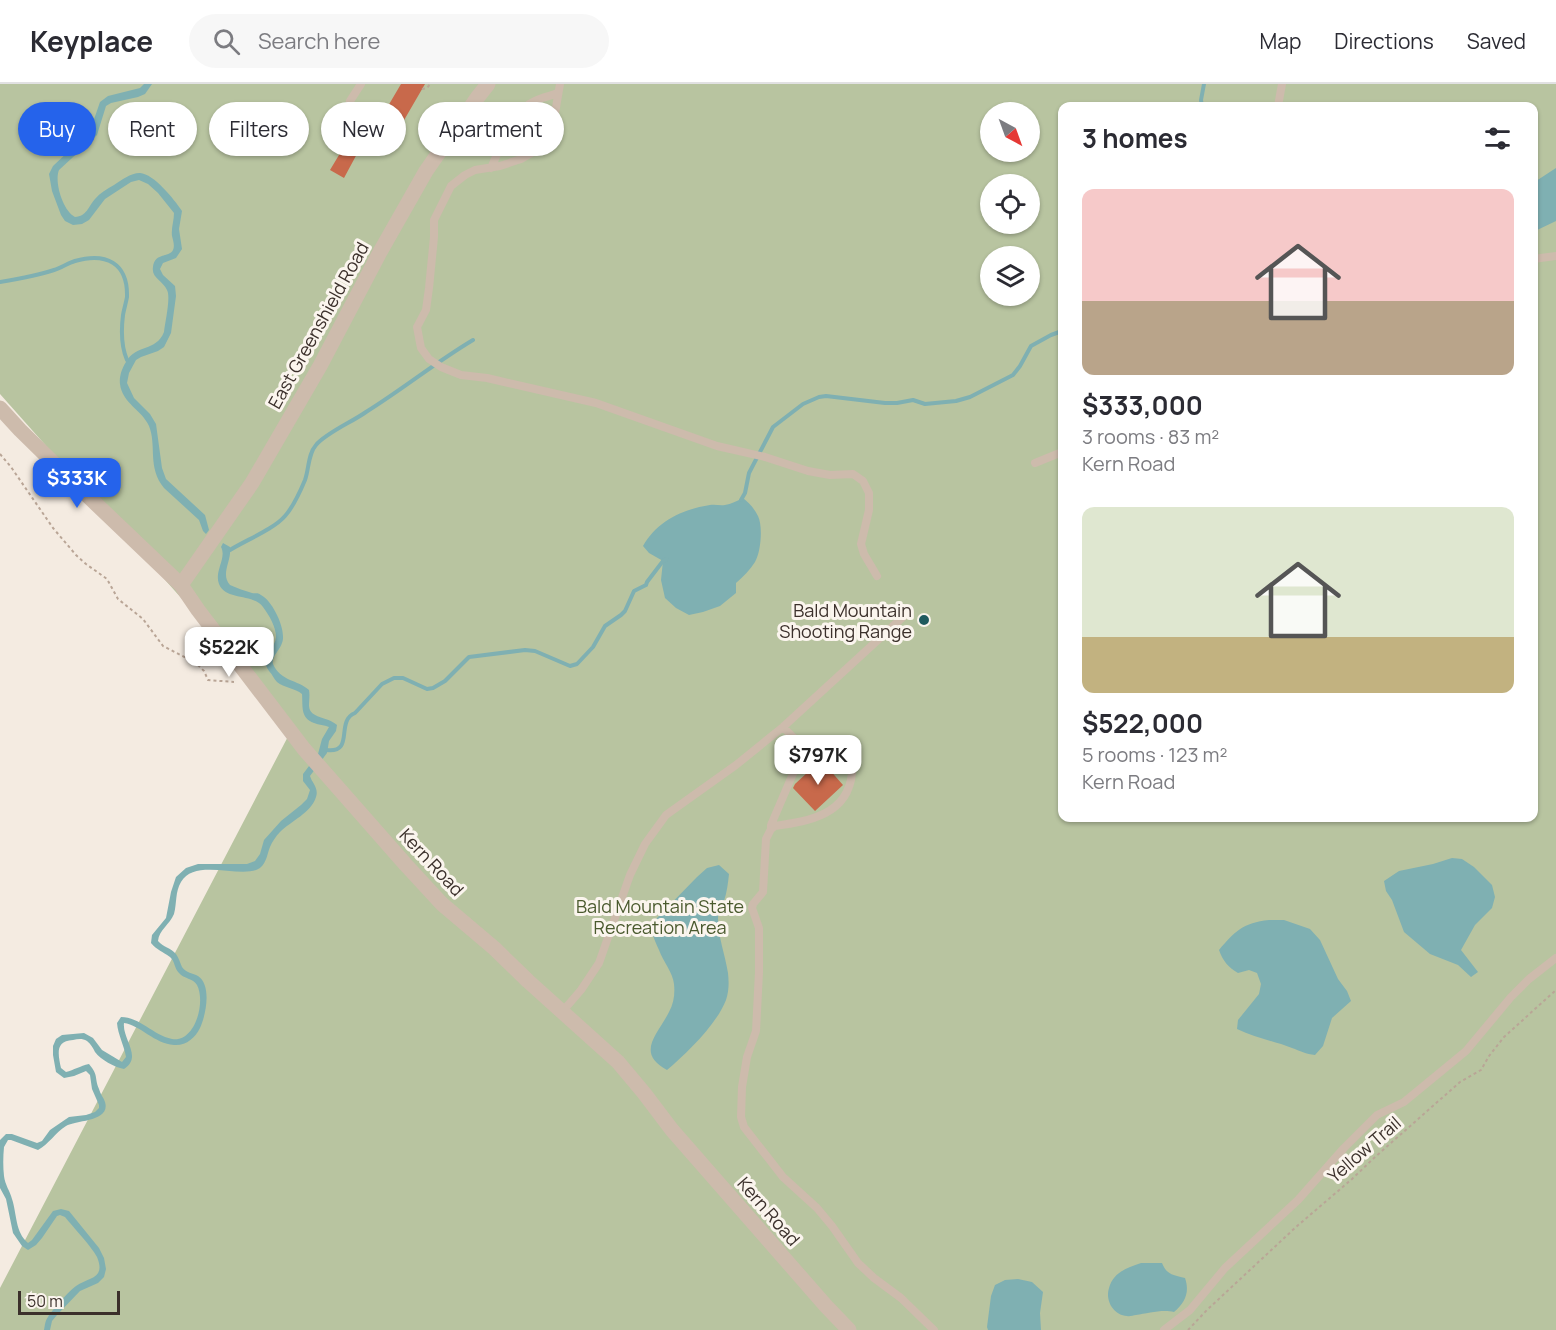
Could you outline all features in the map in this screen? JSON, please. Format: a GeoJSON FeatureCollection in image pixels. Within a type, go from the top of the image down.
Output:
{"type":"FeatureCollection","features":[{"type":"Feature","properties":{"kind":"street","name":"East Greenshield Road"},"geometry":{"type":"LineString","coordinates":[[181,585],[252,483],[320,366],[426,171],[487,84]]}},
{"type":"Feature","properties":{"kind":"street","name":"Kern Road"},"geometry":{"type":"LineString","coordinates":[[0,408],[71,480],[181,585],[304,749],[442,904],[494,948],[618,1062],[672,1130],[849,1330]]}},
{"type":"Feature","properties":{"kind":"lane"},"geometry":{"type":"LineString","coordinates":[[350,101],[361,84]]}},
{"type":"Feature","properties":{"kind":"lane"},"geometry":{"type":"LineString","coordinates":[[560,84],[554,119],[548,135],[533,152],[521,159],[475,170],[456,180],[451,186],[434,220],[426,310],[417,327],[421,348],[429,359],[460,375],[487,378],[596,403],[717,446],[765,457],[808,471],[830,475],[852,474],[863,481],[869,493],[869,510],[861,544],[877,576]]}},
{"type":"Feature","properties":{"kind":"lane"},"geometry":{"type":"LineString","coordinates":[[1279,102],[1282,84]]}},
{"type":"Feature","properties":{"kind":"lane"},"geometry":{"type":"LineString","coordinates":[[491,168],[509,127],[519,113],[534,101],[558,93]]}},
{"type":"Feature","properties":{"kind":"lane"},"geometry":{"type":"LineString","coordinates":[[1538,258],[1556,256]]}},
{"type":"Feature","properties":{"kind":"lane"},"geometry":{"type":"LineString","coordinates":[[1035,463],[1058,454]]}},
{"type":"Feature","properties":{"kind":"lane"},"geometry":{"type":"LineString","coordinates":[[562,1012],[581,990],[599,963],[630,874],[645,844],[666,815],[736,765],[783,727],[904,616]]}},
{"type":"Feature","properties":{"kind":"lane"},"geometry":{"type":"LineString","coordinates":[[771,829],[775,826],[809,821],[830,811],[845,797],[851,786],[852,773],[834,753],[822,748],[804,748],[783,727]]}},
{"type":"Feature","properties":{"kind":"lane"},"geometry":{"type":"LineString","coordinates":[[804,748],[766,838],[763,892],[752,908],[759,928],[759,981],[756,1031],[747,1057],[742,1087],[741,1117],[744,1127],[783,1177],[817,1208],[858,1263],[901,1298],[934,1330]]}},
{"type":"Feature","properties":{"kind":"lane"},"geometry":{"type":"LineString","coordinates":[[1164,1330],[1190,1310],[1225,1269],[1298,1200],[1377,1115],[1404,1102],[1466,1051],[1511,997],[1529,979],[1556,958]]}},
{"type":"Feature","properties":{"kind":"path"},"geometry":{"type":"LineString","coordinates":[[422,89],[430,84]]}},
{"type":"Feature","properties":{"kind":"path"},"geometry":{"type":"LineString","coordinates":[[0,454],[11,466],[52,528],[76,555],[108,579],[118,599],[143,619],[163,646],[196,663],[204,671],[208,680],[254,684]]}},
{"type":"Feature","properties":{"kind":"path","name":"Yellow Trail"},"geometry":{"type":"LineString","coordinates":[[1188,1330],[1296,1227],[1460,1082],[1481,1070],[1504,1037],[1556,990]]}},
{"type":"Feature","properties":{"kind":"green space","name":"Bald Mountain State Recreation Area"},"geometry":{"type":"Polygon","coordinates":[[[0,84],[1556,84],[1556,1330],[0,1330],[0,1288],[294,725],[0,394],[0,84]]]}},
{"type":"Feature","properties":{"kind":"water"},"geometry":{"type":"Polygon","coordinates":[[[144,84],[152,84],[145,94],[138,97],[108,102],[96,136],[96,114],[100,102],[108,96],[140,88],[144,84]]]}},
{"type":"Feature","properties":{"kind":"water"},"geometry":{"type":"Polygon","coordinates":[[[64,156],[74,156],[59,170],[58,182],[63,203],[75,217],[85,213],[104,191],[136,173],[145,174],[157,182],[182,211],[179,229],[182,249],[176,258],[163,263],[160,269],[175,286],[176,296],[171,333],[164,347],[136,360],[127,383],[134,398],[150,414],[156,424],[162,468],[166,479],[205,515],[209,530],[206,534],[199,520],[164,488],[159,480],[154,464],[149,426],[124,396],[120,384],[122,370],[130,356],[156,343],[164,332],[168,293],[155,277],[153,267],[156,259],[173,250],[174,213],[158,193],[139,180],[131,182],[105,199],[89,220],[73,225],[65,221],[61,215],[52,191],[49,174],[53,166],[64,156]]]}},
{"type":"Feature","properties":{"kind":"water"},"geometry":{"type":"Polygon","coordinates":[[[1556,168],[1556,221],[1538,230],[1538,180],[1556,168]]]}},
{"type":"Feature","properties":{"kind":"water"},"geometry":{"type":"Polygon","coordinates":[[[743,498],[760,520],[761,539],[757,558],[749,571],[736,583],[736,593],[720,606],[689,615],[676,608],[665,598],[661,580],[663,561],[649,553],[643,546],[663,523],[681,513],[710,505],[727,505],[743,498]]]}},
{"type":"Feature","properties":{"kind":"water"},"geometry":{"type":"Polygon","coordinates":[[[223,543],[230,547],[227,581],[230,585],[258,593],[266,598],[281,624],[283,638],[273,659],[276,670],[309,690],[310,710],[337,725],[336,731],[329,741],[327,753],[310,776],[317,791],[313,803],[277,835],[260,868],[242,872],[197,871],[188,875],[179,886],[174,914],[160,934],[158,941],[174,952],[182,967],[198,976],[205,986],[206,1008],[196,1035],[190,1041],[182,1044],[167,1044],[124,1023],[132,1059],[124,1069],[101,1058],[85,1040],[78,1039],[63,1043],[59,1049],[61,1068],[66,1072],[89,1064],[105,1102],[103,1113],[98,1117],[66,1126],[38,1150],[11,1140],[8,1140],[4,1147],[5,1179],[24,1239],[28,1243],[32,1240],[53,1211],[61,1209],[69,1211],[99,1248],[104,1258],[106,1269],[104,1277],[98,1283],[80,1291],[52,1321],[50,1330],[44,1330],[47,1319],[57,1305],[76,1286],[95,1276],[99,1270],[99,1264],[87,1243],[65,1217],[60,1215],[36,1245],[28,1250],[22,1246],[13,1233],[6,1199],[0,1188],[0,1140],[6,1134],[12,1134],[37,1143],[42,1141],[50,1130],[69,1117],[86,1115],[99,1108],[90,1075],[86,1071],[64,1078],[56,1072],[53,1046],[56,1039],[62,1035],[84,1033],[93,1038],[102,1050],[122,1062],[126,1057],[117,1023],[121,1017],[134,1020],[172,1039],[180,1039],[187,1035],[199,1011],[197,985],[181,975],[172,959],[151,943],[152,935],[166,918],[176,877],[186,868],[198,864],[247,864],[255,861],[260,854],[264,840],[281,821],[307,799],[310,790],[303,781],[303,774],[318,754],[322,739],[329,727],[306,718],[303,711],[302,694],[276,681],[266,666],[266,657],[275,642],[276,633],[270,617],[259,603],[227,593],[219,584],[218,574],[223,556],[221,547],[223,543]]]}},
{"type":"Feature","properties":{"kind":"water"},"geometry":{"type":"Polygon","coordinates":[[[1452,858],[1462,859],[1474,867],[1492,885],[1495,897],[1492,908],[1475,925],[1461,950],[1478,972],[1471,977],[1458,965],[1430,954],[1404,932],[1384,881],[1399,871],[1452,858]]]}},
{"type":"Feature","properties":{"kind":"water"},"geometry":{"type":"Polygon","coordinates":[[[719,865],[729,874],[726,894],[718,918],[728,973],[727,997],[716,1019],[692,1047],[667,1070],[657,1064],[652,1057],[651,1050],[655,1036],[672,1005],[674,984],[652,933],[656,919],[697,877],[707,868],[719,865]]]}},
{"type":"Feature","properties":{"kind":"water"},"geometry":{"type":"Polygon","coordinates":[[[1284,920],[1310,929],[1320,940],[1351,1001],[1332,1018],[1323,1046],[1315,1055],[1237,1029],[1238,1020],[1259,994],[1261,984],[1257,973],[1249,970],[1238,973],[1231,968],[1224,961],[1219,950],[1240,929],[1252,923],[1284,920]]]}},
{"type":"Feature","properties":{"kind":"water"},"geometry":{"type":"Polygon","coordinates":[[[1141,1263],[1162,1263],[1168,1272],[1185,1278],[1186,1297],[1174,1312],[1160,1311],[1128,1316],[1118,1313],[1111,1306],[1108,1293],[1114,1278],[1125,1269],[1141,1263]]]}},
{"type":"Feature","properties":{"kind":"water"},"geometry":{"type":"Polygon","coordinates":[[[1018,1279],[1032,1282],[1043,1292],[1040,1313],[1041,1330],[988,1330],[991,1296],[995,1285],[1005,1280],[1018,1279]]]}},
{"type":"Feature","properties":{"kind":"building"},"geometry":{"type":"Polygon","coordinates":[[[401,84],[425,84],[406,117],[406,102],[390,102],[401,84]]]}},
{"type":"Feature","properties":{"kind":"building"},"geometry":{"type":"Polygon","coordinates":[[[338,156],[356,156],[344,178],[330,170],[338,156]]]}},
{"type":"Feature","properties":{"kind":"building"},"geometry":{"type":"Polygon","coordinates":[[[821,760],[843,785],[815,811],[793,788],[821,760]]]}},
{"type":"Feature","properties":{"kind":"waterway"},"geometry":{"type":"LineString","coordinates":[[1201,102],[1204,84]]}},
{"type":"Feature","properties":{"kind":"waterway"},"geometry":{"type":"LineString","coordinates":[[0,282],[40,274],[86,259],[105,259],[113,263],[124,276],[126,285],[127,297],[122,333],[127,360]]}},
{"type":"Feature","properties":{"kind":"waterway"},"geometry":{"type":"LineString","coordinates":[[741,500],[745,493],[749,473],[773,427],[803,404],[826,396],[885,403],[913,400],[925,404],[956,401],[970,397],[1013,375],[1031,346],[1058,332]]}},
{"type":"Feature","properties":{"kind":"waterway"},"geometry":{"type":"LineString","coordinates":[[230,550],[267,530],[285,516],[299,494],[305,480],[311,453],[320,441],[473,340]]}},
{"type":"Feature","properties":{"kind":"waterway"},"geometry":{"type":"LineString","coordinates":[[327,750],[340,747],[349,717],[382,684],[394,678],[403,678],[427,689],[433,688],[445,681],[469,657],[525,650],[535,651],[570,666],[577,664],[593,647],[605,626],[625,611],[634,591],[646,585],[663,561],[667,559]]}},
{"type":"Feature","properties":{"kind":"place","name":"Bald Mountain Shooting Range"},"geometry":{"type":"Point","coordinates":[924,620]}}]}
